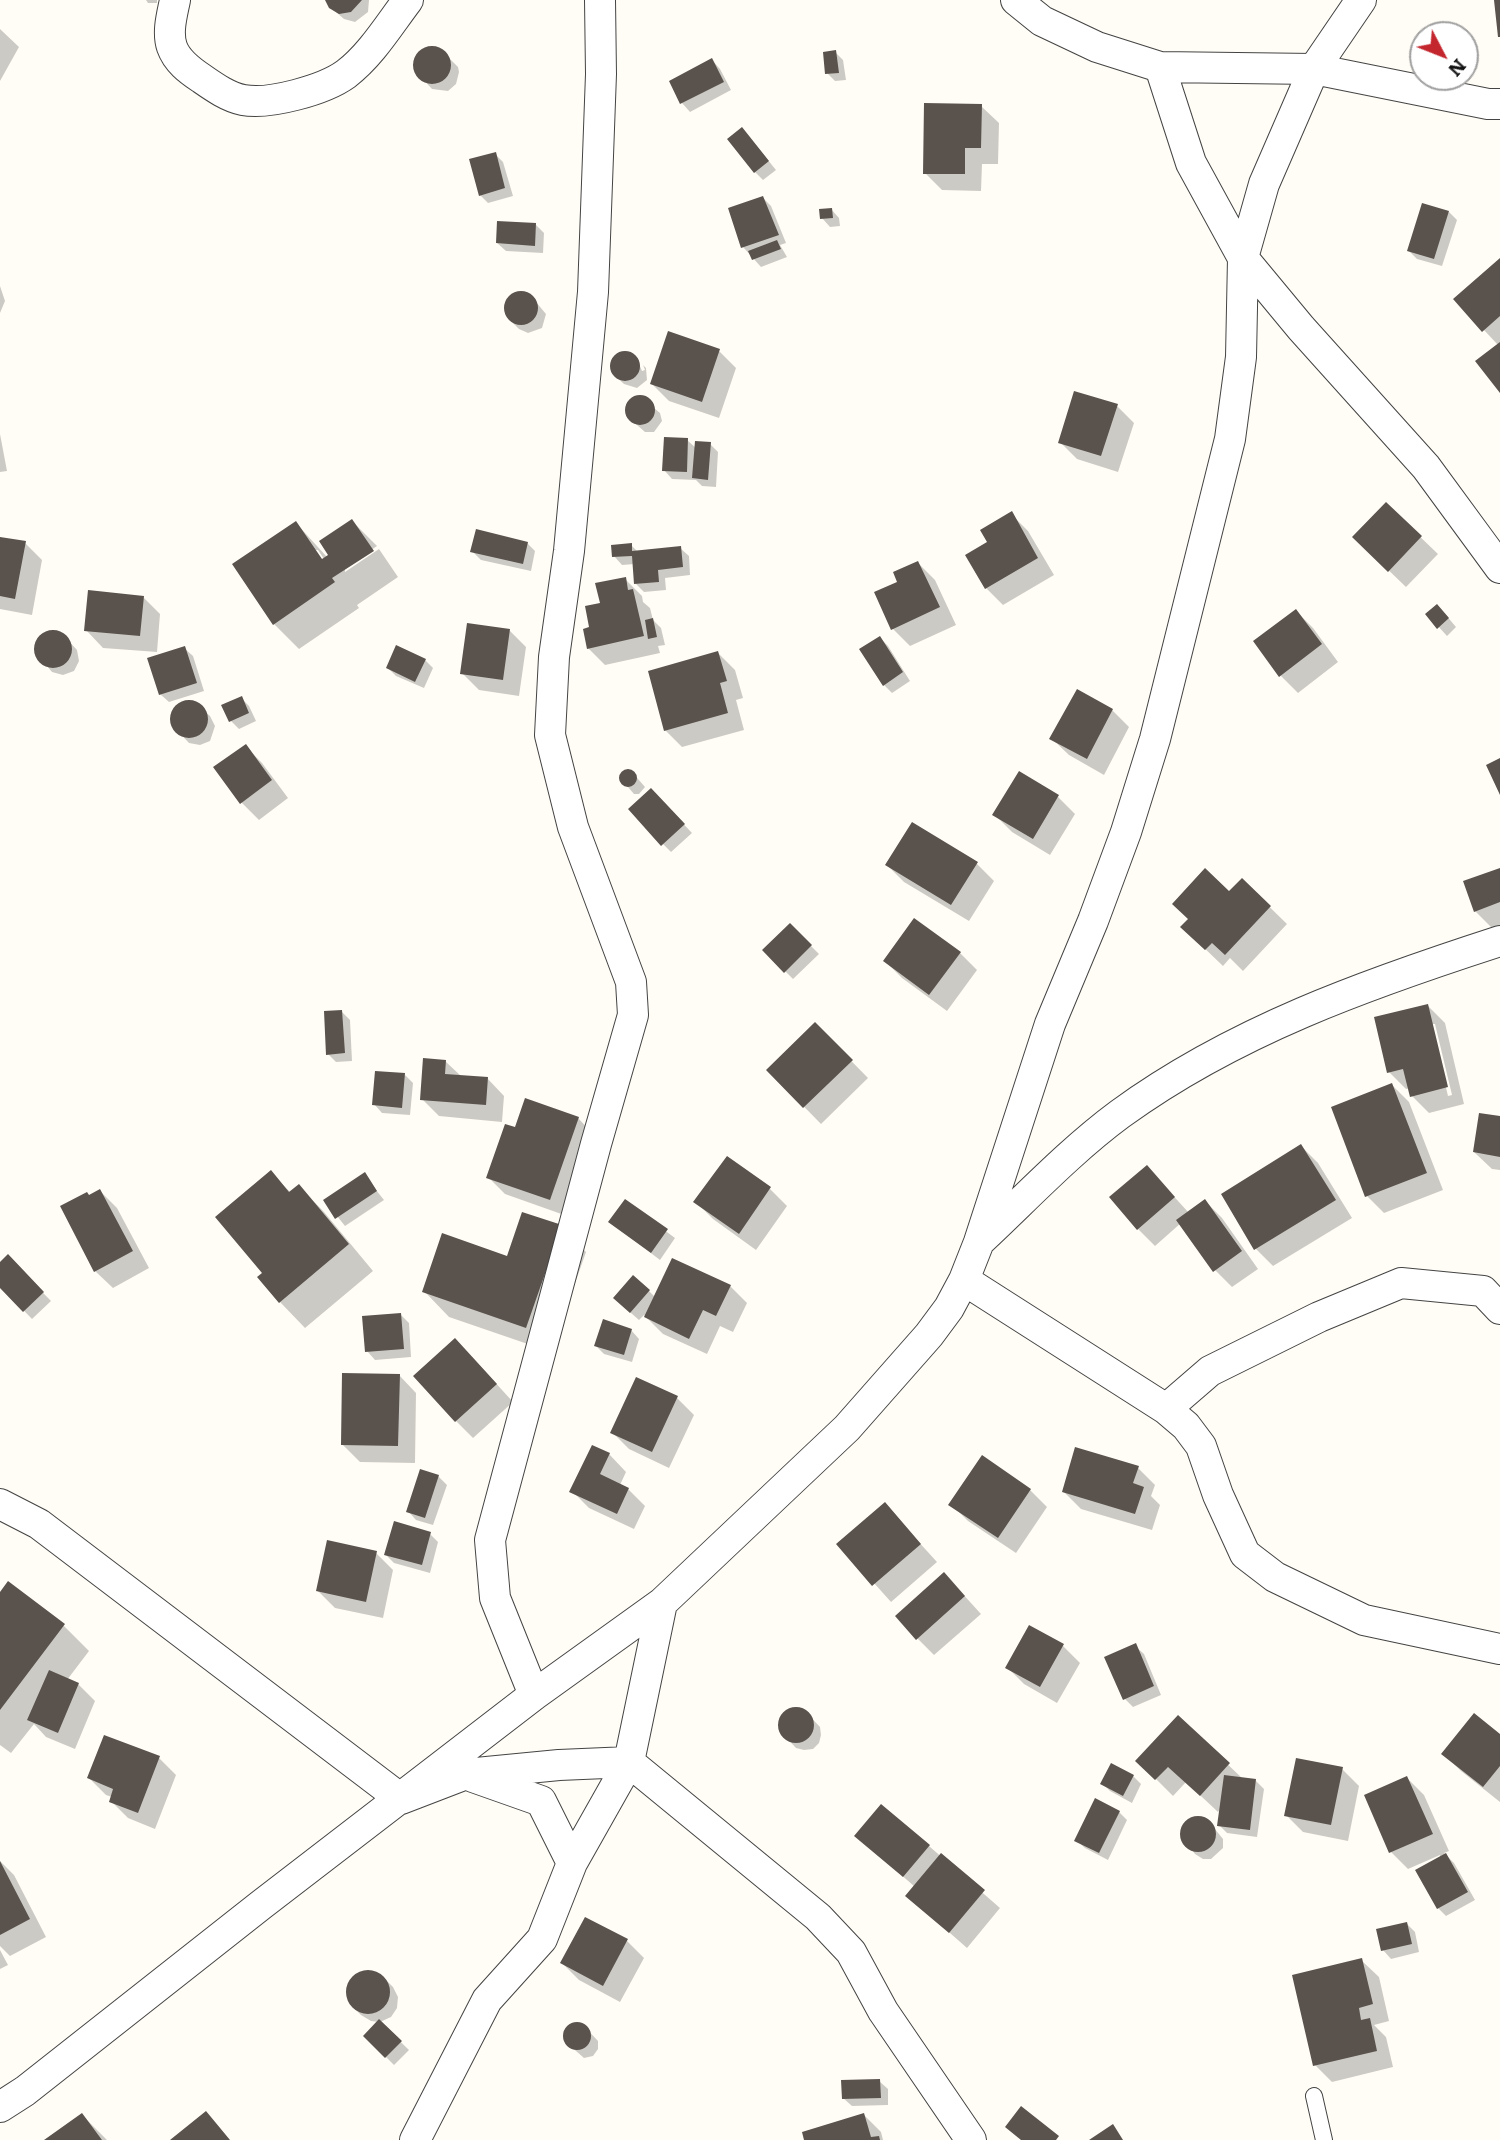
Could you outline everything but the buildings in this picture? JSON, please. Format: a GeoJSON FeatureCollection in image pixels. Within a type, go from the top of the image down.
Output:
{"type":"FeatureCollection","features":[{"type":"Feature","properties":{"kind":"street"},"geometry":{"type":"LineString","coordinates":[[175,0],[169,26],[172,48],[185,68],[221,91],[242,100],[267,101],[323,85],[345,74],[367,54],[408,0]]}},
{"type":"Feature","properties":{"kind":"street"},"geometry":{"type":"LineString","coordinates":[[534,1695],[495,1598],[490,1540],[633,1015],[631,982],[573,827],[550,735],[554,657],[569,551],[593,292],[601,74],[600,0]]}},
{"type":"Feature","properties":{"kind":"street"},"geometry":{"type":"LineString","coordinates":[[1016,0],[1042,21],[1097,47],[1160,67],[1314,69],[1496,108]]}},
{"type":"Feature","properties":{"kind":"street"},"geometry":{"type":"LineString","coordinates":[[0,2107],[25,2091],[250,1913],[534,1695],[662,1604],[847,1428],[929,1335],[949,1308],[964,1280],[978,1242],[1050,1024],[1126,832],[1155,738],[1230,439],[1241,357],[1242,258],[1264,184],[1314,69],[1361,0]]}},
{"type":"Feature","properties":{"kind":"street"},"geometry":{"type":"LineString","coordinates":[[1160,67],[1191,163],[1242,258],[1426,467],[1500,568]]}},
{"type":"Feature","properties":{"kind":"street"},"geometry":{"type":"LineString","coordinates":[[978,1242],[1119,1115],[1219,1052],[1297,1015],[1388,978],[1500,942]]}},
{"type":"Feature","properties":{"kind":"street"},"geometry":{"type":"LineString","coordinates":[[964,1280],[1166,1409],[1186,1426],[1201,1446],[1218,1495],[1245,1554],[1275,1577],[1364,1620],[1500,1649]]}},
{"type":"Feature","properties":{"kind":"street"},"geometry":{"type":"LineString","coordinates":[[1166,1409],[1210,1371],[1319,1317],[1401,1283],[1483,1291],[1500,1309]]}},
{"type":"Feature","properties":{"kind":"street"},"geometry":{"type":"LineString","coordinates":[[0,1504],[39,1524],[401,1799]]}},
{"type":"Feature","properties":{"kind":"street"},"geometry":{"type":"LineString","coordinates":[[415,2140],[487,2000],[542,1939],[572,1863],[629,1762],[662,1604]]}},
{"type":"Feature","properties":{"kind":"street"},"geometry":{"type":"LineString","coordinates":[[401,1799],[466,1774],[559,1765],[629,1762],[818,1917],[850,1952],[883,2011],[971,2140]]}},
{"type":"Feature","properties":{"kind":"street"},"geometry":{"type":"LineString","coordinates":[[466,1774],[541,1801],[572,1863]]}},
{"type":"Feature","properties":{"kind":"lane"},"geometry":{"type":"LineString","coordinates":[[1314,2096],[1324,2140]]}}]}
